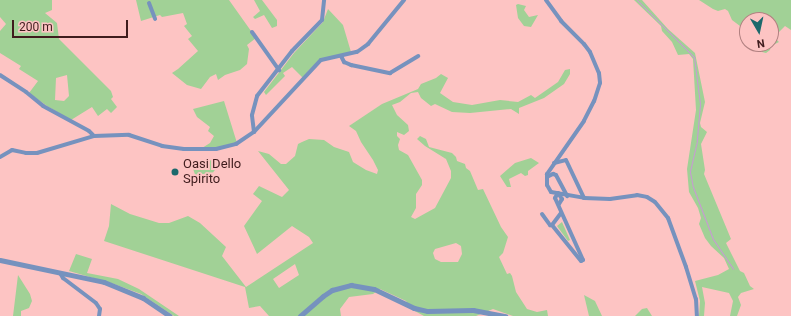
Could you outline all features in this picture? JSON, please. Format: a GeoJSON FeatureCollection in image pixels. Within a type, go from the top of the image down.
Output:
{"type":"FeatureCollection","features":[{"type":"Feature","properties":{"kind":"street"},"geometry":{"type":"LineString","coordinates":[[254,132],[252,115],[257,96],[279,70],[292,51],[322,20],[324,14],[324,0]]}},
{"type":"Feature","properties":{"kind":"street"},"geometry":{"type":"LineString","coordinates":[[0,157],[12,150],[26,153],[37,153],[94,136],[129,135],[162,146],[201,150],[216,149],[236,144],[254,132],[305,79],[316,64],[321,60],[358,52],[368,44],[404,0]]}},
{"type":"Feature","properties":{"kind":"street"},"geometry":{"type":"LineString","coordinates":[[546,0],[561,21],[590,52],[599,73],[600,83],[596,96],[584,121],[554,164],[547,177],[548,189],[567,196],[584,198],[602,199],[641,196],[649,198],[660,206],[670,225],[692,284],[696,299],[697,316]]}},
{"type":"Feature","properties":{"kind":"street"},"geometry":{"type":"LineString","coordinates":[[149,3],[155,19]]}},
{"type":"Feature","properties":{"kind":"street"},"geometry":{"type":"LineString","coordinates":[[252,32],[279,70]]}},
{"type":"Feature","properties":{"kind":"street"},"geometry":{"type":"LineString","coordinates":[[341,56],[344,62],[351,65],[390,73],[418,56]]}},
{"type":"Feature","properties":{"kind":"street"},"geometry":{"type":"LineString","coordinates":[[0,75],[26,92],[43,106],[89,131],[94,136]]}},
{"type":"Feature","properties":{"kind":"street"},"geometry":{"type":"LineString","coordinates":[[554,164],[566,160],[584,198]]}},
{"type":"Feature","properties":{"kind":"street"},"geometry":{"type":"LineString","coordinates":[[547,177],[556,174],[567,196]]}},
{"type":"Feature","properties":{"kind":"street"},"geometry":{"type":"LineString","coordinates":[[542,214],[581,261],[582,260],[561,213],[559,204],[555,198],[558,193]]}},
{"type":"Feature","properties":{"kind":"street"},"geometry":{"type":"LineString","coordinates":[[552,225],[561,213]]}},
{"type":"Feature","properties":{"kind":"street"},"geometry":{"type":"LineString","coordinates":[[0,260],[104,282],[144,298],[170,316]]}},
{"type":"Feature","properties":{"kind":"street"},"geometry":{"type":"LineString","coordinates":[[60,273],[64,278],[96,303],[100,309],[99,316]]}},
{"type":"Feature","properties":{"kind":"street"},"geometry":{"type":"LineString","coordinates":[[300,316],[332,290],[351,285],[374,289],[414,308],[427,311],[473,310],[505,316]]}},
{"type":"Feature","properties":{"kind":"green space"},"geometry":{"type":"Polygon","coordinates":[[[0,0],[52,0],[52,10],[45,13],[57,23],[59,39],[111,91],[113,97],[111,99],[117,107],[111,113],[107,109],[98,116],[92,107],[71,120],[47,106],[29,93],[38,81],[19,69],[21,66],[0,53],[0,31],[6,24],[0,17],[0,0]],[[67,75],[56,78],[55,100],[64,101],[69,96],[67,75]]]}},
{"type":"Feature","properties":{"kind":"green space"},"geometry":{"type":"Polygon","coordinates":[[[136,0],[229,0],[256,38],[247,45],[249,49],[247,64],[240,70],[225,75],[218,80],[216,74],[210,77],[201,89],[187,85],[172,73],[198,51],[188,39],[192,36],[184,26],[187,24],[183,13],[162,17],[160,15],[141,21],[136,0]]]}},
{"type":"Feature","properties":{"kind":"green space"},"geometry":{"type":"Polygon","coordinates":[[[254,0],[262,0],[277,20],[277,26],[272,28],[264,15],[255,19],[253,17],[260,11],[254,0]]]}},
{"type":"Feature","properties":{"kind":"green space"},"geometry":{"type":"Polygon","coordinates":[[[634,0],[642,0],[668,29],[695,53],[705,102],[700,123],[701,127],[707,132],[701,144],[705,170],[704,174],[731,239],[726,243],[740,271],[744,273],[750,286],[754,289],[741,293],[738,297],[741,305],[737,316],[730,316],[733,301],[729,293],[702,287],[705,303],[704,316],[699,316],[700,301],[695,281],[718,275],[729,269],[724,258],[705,238],[699,224],[701,218],[698,208],[689,192],[687,169],[696,110],[693,59],[689,54],[678,55],[672,42],[662,31],[661,26],[634,0]]]}},
{"type":"Feature","properties":{"kind":"green space"},"geometry":{"type":"Polygon","coordinates":[[[699,0],[791,0],[791,30],[785,26],[779,32],[779,12],[739,12],[739,25],[732,20],[728,11],[725,9],[718,11],[699,0]]]}},
{"type":"Feature","properties":{"kind":"green space"},"geometry":{"type":"Polygon","coordinates":[[[516,5],[526,6],[524,10],[529,17],[538,15],[531,27],[524,26],[518,18],[516,5]]]}},
{"type":"Feature","properties":{"kind":"green space"},"geometry":{"type":"Polygon","coordinates":[[[328,9],[343,25],[351,52],[321,59],[308,71],[304,79],[292,67],[283,73],[285,76],[266,95],[264,92],[294,53],[323,22],[328,9]]]}},
{"type":"Feature","properties":{"kind":"green space"},"geometry":{"type":"Polygon","coordinates":[[[570,69],[570,74],[564,84],[544,98],[519,108],[519,114],[511,109],[470,113],[452,112],[435,104],[431,106],[421,98],[418,92],[411,93],[400,102],[392,105],[397,115],[408,125],[409,131],[404,135],[397,132],[397,136],[400,139],[398,145],[399,150],[408,155],[422,180],[422,185],[416,194],[416,208],[411,217],[415,219],[435,208],[451,178],[451,171],[446,159],[425,146],[417,139],[420,136],[426,139],[429,147],[452,153],[456,157],[457,161],[465,164],[466,168],[470,171],[478,190],[483,189],[501,227],[508,237],[503,253],[499,257],[507,274],[510,273],[512,276],[516,292],[527,309],[537,312],[547,310],[548,316],[513,316],[493,309],[476,316],[424,316],[411,309],[406,301],[380,289],[373,294],[349,297],[340,309],[341,316],[269,316],[260,306],[249,308],[245,287],[104,241],[109,226],[111,204],[130,214],[159,223],[169,223],[188,216],[200,223],[226,247],[222,256],[246,287],[313,243],[309,237],[292,226],[257,254],[244,226],[262,201],[253,194],[259,186],[282,197],[289,190],[258,151],[269,154],[281,164],[286,164],[295,156],[298,144],[309,139],[324,140],[334,147],[349,152],[353,162],[366,170],[377,174],[378,170],[373,160],[361,142],[356,131],[349,126],[382,104],[418,89],[421,84],[436,78],[441,74],[448,78],[440,93],[453,102],[472,105],[500,100],[518,102],[531,95],[535,98],[558,82],[565,70],[570,69]],[[456,243],[435,249],[433,253],[435,259],[441,262],[458,262],[462,254],[461,246],[456,243]],[[295,264],[273,279],[279,288],[299,275],[295,264]]]}},
{"type":"Feature","properties":{"kind":"green space"},"geometry":{"type":"Polygon","coordinates":[[[224,101],[237,143],[221,147],[202,148],[210,143],[214,136],[208,131],[210,127],[197,117],[193,109],[224,101]]]}},
{"type":"Feature","properties":{"kind":"green space"},"geometry":{"type":"Polygon","coordinates":[[[531,158],[539,163],[528,171],[528,175],[525,176],[521,173],[509,179],[511,187],[507,187],[500,176],[515,163],[531,158]]]}},
{"type":"Feature","properties":{"kind":"green space"},"geometry":{"type":"Polygon","coordinates":[[[220,160],[220,163],[209,178],[198,183],[191,163],[193,161],[220,160]]]}},
{"type":"Feature","properties":{"kind":"green space"},"geometry":{"type":"Polygon","coordinates":[[[562,222],[570,240],[568,241],[557,226],[562,222]]]}},
{"type":"Feature","properties":{"kind":"green space"},"geometry":{"type":"Polygon","coordinates":[[[76,254],[92,259],[87,273],[118,279],[139,289],[179,316],[174,316],[141,294],[114,284],[69,271],[76,254]]]}},
{"type":"Feature","properties":{"kind":"green space"},"geometry":{"type":"Polygon","coordinates":[[[18,275],[30,294],[32,301],[29,308],[21,311],[21,316],[13,316],[18,275]]]}},
{"type":"Feature","properties":{"kind":"green space"},"geometry":{"type":"Polygon","coordinates":[[[584,295],[595,301],[602,316],[589,316],[584,295]]]}},
{"type":"Feature","properties":{"kind":"green space"},"geometry":{"type":"Polygon","coordinates":[[[647,308],[652,316],[635,316],[642,309],[647,308]]]}},
{"type":"Feature","properties":{"kind":"waterway"},"geometry":{"type":"LineString","coordinates":[[637,0],[694,57],[700,104],[697,141],[690,172],[693,187],[713,239],[733,269]]}},
{"type":"Feature","properties":{"kind":"place","name":"Oasi Dello Spirito"},"geometry":{"type":"Point","coordinates":[175,172]}}]}
